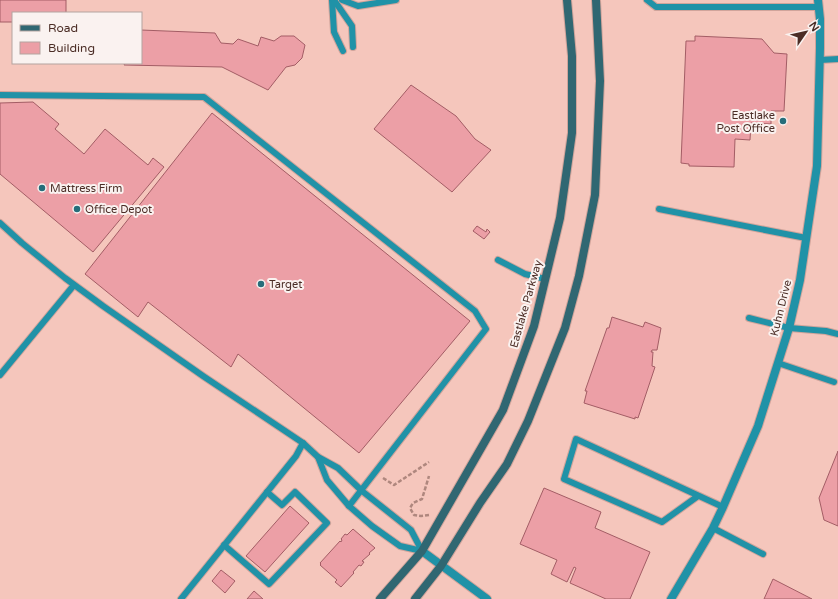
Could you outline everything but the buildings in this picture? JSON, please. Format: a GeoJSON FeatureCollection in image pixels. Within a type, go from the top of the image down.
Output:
{"type":"FeatureCollection","features":[{"type":"Feature","properties":{"kind":"main road","name":"Eastlake Parkway"},"geometry":{"type":"LineString","coordinates":[[380,599],[422,551],[503,410],[534,326],[560,218],[572,133],[572,56],[567,0]]}},
{"type":"Feature","properties":{"kind":"main road"},"geometry":{"type":"LineString","coordinates":[[415,599],[441,566],[480,503],[507,464],[528,421],[565,328],[579,276],[595,195],[600,81],[596,0]]}},
{"type":"Feature","properties":{"kind":"street","name":"Kuhn Drive"},"geometry":{"type":"LineString","coordinates":[[671,599],[713,528],[723,507],[758,426],[789,328],[800,280],[817,166],[820,60],[819,4]]}},
{"type":"Feature","properties":{"kind":"street"},"geometry":{"type":"LineString","coordinates":[[422,551],[487,599]]}},
{"type":"Feature","properties":{"kind":"lane"},"geometry":{"type":"LineString","coordinates":[[333,0],[352,26],[353,47]]}},
{"type":"Feature","properties":{"kind":"lane"},"geometry":{"type":"LineString","coordinates":[[333,0],[334,32],[343,51]]}},
{"type":"Feature","properties":{"kind":"lane"},"geometry":{"type":"LineString","coordinates":[[342,0],[358,6],[396,0]]}},
{"type":"Feature","properties":{"kind":"lane"},"geometry":{"type":"LineString","coordinates":[[647,0],[656,7],[819,4]]}},
{"type":"Feature","properties":{"kind":"lane"},"geometry":{"type":"LineString","coordinates":[[820,60],[838,59]]}},
{"type":"Feature","properties":{"kind":"lane"},"geometry":{"type":"LineString","coordinates":[[0,94],[204,98],[475,311],[486,329],[349,506]]}},
{"type":"Feature","properties":{"kind":"lane"},"geometry":{"type":"LineString","coordinates":[[658,209],[806,238]]}},
{"type":"Feature","properties":{"kind":"lane"},"geometry":{"type":"LineString","coordinates":[[0,223],[22,243],[74,285],[203,376],[303,443],[318,457],[338,468],[362,491],[411,530],[422,551]]}},
{"type":"Feature","properties":{"kind":"lane"},"geometry":{"type":"LineString","coordinates":[[498,260],[525,274],[545,280]]}},
{"type":"Feature","properties":{"kind":"lane"},"geometry":{"type":"LineString","coordinates":[[0,375],[74,285]]}},
{"type":"Feature","properties":{"kind":"lane"},"geometry":{"type":"LineString","coordinates":[[749,318],[789,328],[826,331],[838,334]]}},
{"type":"Feature","properties":{"kind":"lane"},"geometry":{"type":"LineString","coordinates":[[778,363],[834,382]]}},
{"type":"Feature","properties":{"kind":"lane"},"geometry":{"type":"LineString","coordinates":[[698,496],[662,522],[564,479],[576,439],[723,507]]}},
{"type":"Feature","properties":{"kind":"lane"},"geometry":{"type":"LineString","coordinates":[[181,599],[296,456],[303,443]]}},
{"type":"Feature","properties":{"kind":"lane"},"geometry":{"type":"LineString","coordinates":[[318,457],[326,480],[349,506],[372,526],[400,546],[422,551]]}},
{"type":"Feature","properties":{"kind":"lane"},"geometry":{"type":"LineString","coordinates":[[224,545],[269,584],[327,523],[295,492],[282,505],[267,492]]}},
{"type":"Feature","properties":{"kind":"lane"},"geometry":{"type":"LineString","coordinates":[[713,528],[763,554]]}},
{"type":"Feature","properties":{"kind":"path"},"geometry":{"type":"LineString","coordinates":[[382,477],[394,485],[429,462]]}},
{"type":"Feature","properties":{"kind":"path"},"geometry":{"type":"LineString","coordinates":[[429,476],[422,499],[412,503],[410,508],[414,515],[429,515]]}},
{"type":"Feature","properties":{"kind":"place","name":"Eastlake Post Office"},"geometry":{"type":"Point","coordinates":[783,121]}},
{"type":"Feature","properties":{"kind":"place","name":"Mattress Firm"},"geometry":{"type":"Point","coordinates":[42,188]}},
{"type":"Feature","properties":{"kind":"place","name":"Office Depot"},"geometry":{"type":"Point","coordinates":[77,209]}},
{"type":"Feature","properties":{"kind":"place","name":"Target"},"geometry":{"type":"Point","coordinates":[261,284]}}]}
